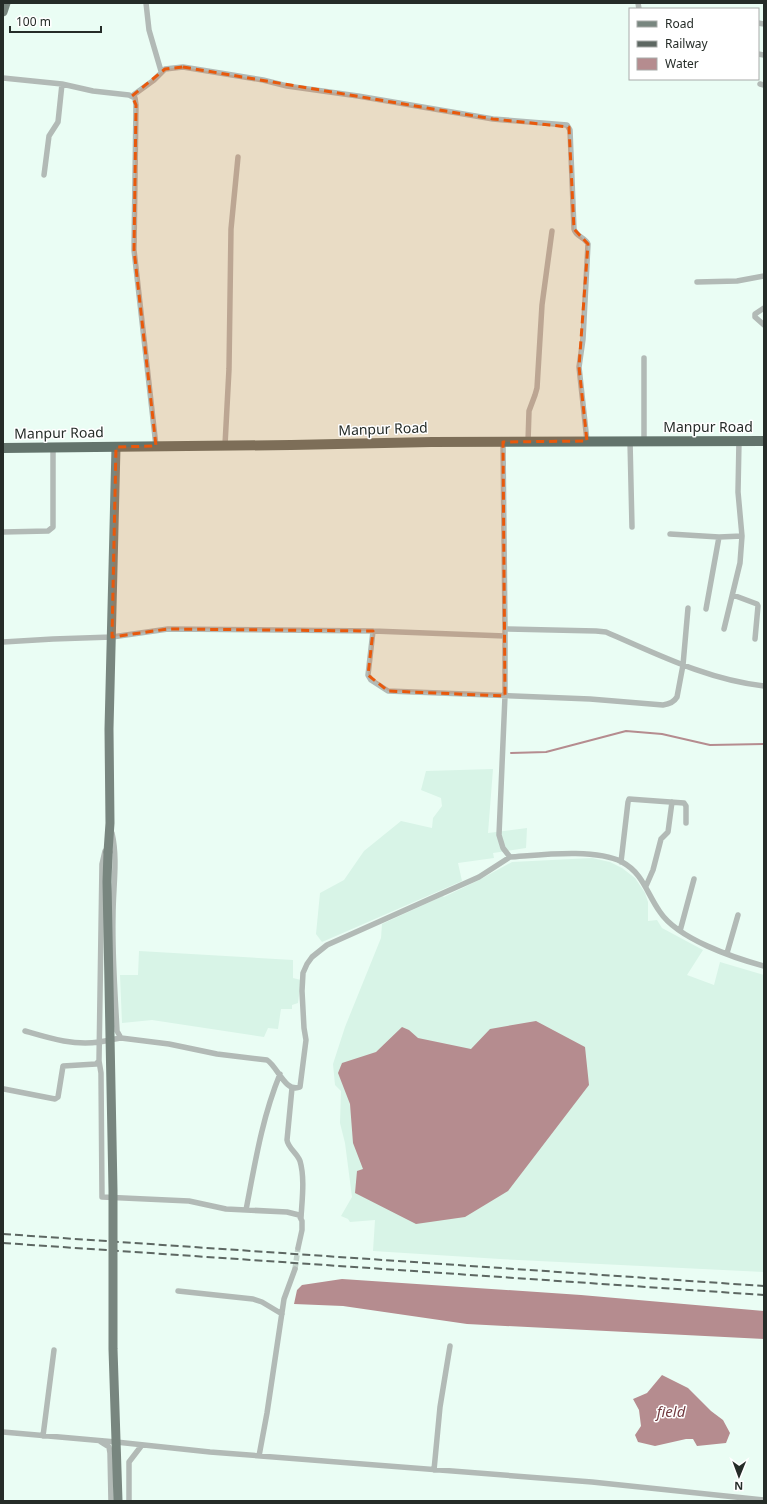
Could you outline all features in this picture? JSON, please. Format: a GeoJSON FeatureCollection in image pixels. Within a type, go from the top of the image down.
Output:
{"type":"FeatureCollection","features":[{"type":"Feature","properties":{"kind":"highway","name":"Manpur Road"},"geometry":{"type":"LineString","coordinates":[[3,448],[225,445],[291,446],[644,440],[764,441]]}},
{"type":"Feature","properties":{"kind":"main road"},"geometry":{"type":"LineString","coordinates":[[3,12],[6,3]]}},
{"type":"Feature","properties":{"kind":"main road"},"geometry":{"type":"LineString","coordinates":[[116,447],[109,729],[110,823],[107,882],[113,1190],[113,1349],[118,1501]]}},
{"type":"Feature","properties":{"kind":"street"},"geometry":{"type":"LineString","coordinates":[[146,3],[148,30],[161,71]]}},
{"type":"Feature","properties":{"kind":"street"},"geometry":{"type":"LineString","coordinates":[[3,78],[62,84],[93,91],[132,96],[154,80],[161,71],[168,68],[183,67],[263,80],[287,86],[358,96],[493,120],[565,125],[569,127],[574,229],[575,233],[584,239],[588,244],[583,339],[579,367],[587,441]]}},
{"type":"Feature","properties":{"kind":"street"},"geometry":{"type":"LineString","coordinates":[[44,175],[49,136],[58,122],[62,84]]}},
{"type":"Feature","properties":{"kind":"street"},"geometry":{"type":"LineString","coordinates":[[132,96],[136,105],[134,250],[156,446]]}},
{"type":"Feature","properties":{"kind":"street"},"geometry":{"type":"LineString","coordinates":[[225,445],[229,369],[231,229],[238,157]]}},
{"type":"Feature","properties":{"kind":"street"},"geometry":{"type":"LineString","coordinates":[[528,442],[528,410],[536,392],[542,306],[552,231]]}},
{"type":"Feature","properties":{"kind":"street"},"geometry":{"type":"LineString","coordinates":[[697,282],[737,281],[764,276]]}},
{"type":"Feature","properties":{"kind":"street"},"geometry":{"type":"LineString","coordinates":[[764,308],[755,314],[755,317],[764,325]]}},
{"type":"Feature","properties":{"kind":"street"},"geometry":{"type":"LineString","coordinates":[[644,358],[644,440]]}},
{"type":"Feature","properties":{"kind":"street"},"geometry":{"type":"LineString","coordinates":[[630,441],[632,527]]}},
{"type":"Feature","properties":{"kind":"street"},"geometry":{"type":"LineString","coordinates":[[724,629],[740,563],[742,536],[738,492],[739,441]]}},
{"type":"Feature","properties":{"kind":"street"},"geometry":{"type":"LineString","coordinates":[[503,442],[505,696],[499,835],[503,848],[510,857]]}},
{"type":"Feature","properties":{"kind":"street"},"geometry":{"type":"LineString","coordinates":[[3,532],[48,531],[53,527],[53,447]]}},
{"type":"Feature","properties":{"kind":"street"},"geometry":{"type":"LineString","coordinates":[[670,534],[719,537],[742,536]]}},
{"type":"Feature","properties":{"kind":"street"},"geometry":{"type":"LineString","coordinates":[[706,609],[719,537]]}},
{"type":"Feature","properties":{"kind":"street"},"geometry":{"type":"LineString","coordinates":[[733,595],[757,604],[755,639]]}},
{"type":"Feature","properties":{"kind":"street"},"geometry":{"type":"LineString","coordinates":[[373,630],[368,675],[371,680],[388,691],[454,695],[590,699],[664,705],[670,704],[677,697],[683,666],[688,608]]}},
{"type":"Feature","properties":{"kind":"street"},"geometry":{"type":"LineString","coordinates":[[3,642],[112,637],[168,629],[373,630],[505,636]]}},
{"type":"Feature","properties":{"kind":"street"},"geometry":{"type":"LineString","coordinates":[[505,629],[606,632],[683,666],[730,680],[764,686]]}},
{"type":"Feature","properties":{"kind":"street"},"geometry":{"type":"LineString","coordinates":[[621,862],[628,802],[630,799],[682,802],[686,804],[686,822]]}},
{"type":"Feature","properties":{"kind":"street"},"geometry":{"type":"LineString","coordinates":[[646,886],[653,870],[661,839],[667,834],[672,802]]}},
{"type":"Feature","properties":{"kind":"street"},"geometry":{"type":"LineString","coordinates":[[110,823],[115,860],[113,971],[117,1031],[121,1038]]}},
{"type":"Feature","properties":{"kind":"street"},"geometry":{"type":"LineString","coordinates":[[108,848],[102,864],[99,1061],[101,1073],[102,1197],[189,1201],[226,1209],[287,1212],[301,1218]]}},
{"type":"Feature","properties":{"kind":"street"},"geometry":{"type":"LineString","coordinates":[[25,1031],[64,1041],[86,1043],[121,1038],[169,1044],[217,1054],[264,1059],[270,1062],[288,1086],[292,1088],[300,1088],[306,1040],[302,991],[303,973],[312,957],[326,945],[479,877],[510,857],[588,854],[602,855],[621,862],[634,870],[646,886],[659,912],[669,923],[694,939],[764,966]]}},
{"type":"Feature","properties":{"kind":"street"},"geometry":{"type":"LineString","coordinates":[[680,931],[694,879]]}},
{"type":"Feature","properties":{"kind":"street"},"geometry":{"type":"LineString","coordinates":[[727,953],[738,915]]}},
{"type":"Feature","properties":{"kind":"street"},"geometry":{"type":"LineString","coordinates":[[4,1089],[55,1099],[58,1096],[63,1066],[96,1064],[99,1061]]}},
{"type":"Feature","properties":{"kind":"street"},"geometry":{"type":"LineString","coordinates":[[246,1210],[263,1124],[270,1098],[280,1074]]}},
{"type":"Feature","properties":{"kind":"street"},"geometry":{"type":"LineString","coordinates":[[292,1088],[287,1142],[296,1152],[301,1163],[301,1218],[303,1224],[298,1248]]}},
{"type":"Feature","properties":{"kind":"street"},"geometry":{"type":"LineString","coordinates":[[259,1456],[284,1299],[295,1268]]}},
{"type":"Feature","properties":{"kind":"street"},"geometry":{"type":"LineString","coordinates":[[178,1291],[252,1299],[262,1302],[282,1314]]}},
{"type":"Feature","properties":{"kind":"street"},"geometry":{"type":"LineString","coordinates":[[434,1470],[440,1407],[450,1346]]}},
{"type":"Feature","properties":{"kind":"street"},"geometry":{"type":"LineString","coordinates":[[43,1436],[54,1350]]}},
{"type":"Feature","properties":{"kind":"street"},"geometry":{"type":"LineString","coordinates":[[3,1432],[259,1456],[592,1482],[764,1500]]}},
{"type":"Feature","properties":{"kind":"street"},"geometry":{"type":"LineString","coordinates":[[100,1441],[109,1447],[111,1501]]}},
{"type":"Feature","properties":{"kind":"street"},"geometry":{"type":"LineString","coordinates":[[129,1501],[129,1462],[142,1445]]}},
{"type":"Feature","properties":{"kind":"highlighted area"},"geometry":{"type":"Polygon","coordinates":[[[183,67],[493,119],[569,127],[574,229],[588,244],[579,367],[587,441],[503,442],[505,696],[388,691],[368,675],[373,631],[168,629],[112,637],[116,447],[156,446],[134,250],[136,105],[132,96],[165,69],[183,67]]]}},
{"type":"Feature","properties":{"kind":"shaded area"},"geometry":{"type":"Polygon","coordinates":[[[493,769],[488,833],[527,828],[526,848],[493,853],[494,858],[458,863],[462,881],[322,942],[316,934],[320,893],[344,880],[364,851],[401,821],[432,828],[433,818],[442,806],[441,798],[421,790],[426,771],[493,769]]]}},
{"type":"Feature","properties":{"kind":"shaded area"},"geometry":{"type":"Polygon","coordinates":[[[592,858],[610,862],[622,868],[635,878],[645,893],[648,902],[648,921],[657,920],[662,928],[703,950],[687,975],[714,985],[720,962],[764,975],[764,1272],[373,1251],[375,1220],[350,1222],[348,1219],[341,1216],[352,1197],[345,1143],[340,1123],[341,1091],[335,1085],[333,1064],[345,1027],[381,938],[382,924],[443,896],[444,897],[512,862],[592,858]]]}},
{"type":"Feature","properties":{"kind":"shaded area"},"geometry":{"type":"Polygon","coordinates":[[[139,951],[293,960],[293,978],[301,980],[298,1003],[292,1005],[292,1009],[281,1009],[278,1029],[268,1028],[264,1037],[152,1020],[122,1023],[120,975],[138,975],[139,951]]]}},
{"type":"Feature","properties":{"kind":"water"},"geometry":{"type":"Polygon","coordinates":[[[536,1021],[585,1047],[589,1085],[508,1191],[465,1217],[416,1224],[355,1193],[357,1171],[363,1169],[353,1143],[350,1104],[338,1073],[342,1063],[376,1052],[402,1027],[409,1030],[418,1038],[471,1049],[490,1029],[536,1021]]]}},
{"type":"Feature","properties":{"kind":"water"},"geometry":{"type":"Polygon","coordinates":[[[342,1279],[581,1295],[764,1311],[764,1339],[467,1324],[343,1306],[294,1304],[297,1290],[302,1285],[342,1279]]]}},
{"type":"Feature","properties":{"kind":"water","name":"field"},"geometry":{"type":"Polygon","coordinates":[[[662,1375],[688,1388],[711,1411],[723,1420],[730,1433],[726,1443],[697,1446],[693,1439],[686,1439],[655,1446],[638,1442],[635,1435],[641,1426],[639,1410],[633,1399],[647,1393],[662,1375]]]}},
{"type":"Feature","properties":{"kind":"waterway"},"geometry":{"type":"LineString","coordinates":[[511,753],[546,752],[626,731],[662,734],[710,745],[764,744]]}},
{"type":"Feature","properties":{"kind":"tunnel"},"geometry":{"type":"LineString","coordinates":[[295,1269],[298,1248]]}},
{"type":"Feature","properties":{"kind":"railway"},"geometry":{"type":"LineString","coordinates":[[3,1234],[764,1286]]}},
{"type":"Feature","properties":{"kind":"railway"},"geometry":{"type":"LineString","coordinates":[[3,1243],[764,1295]]}}]}
